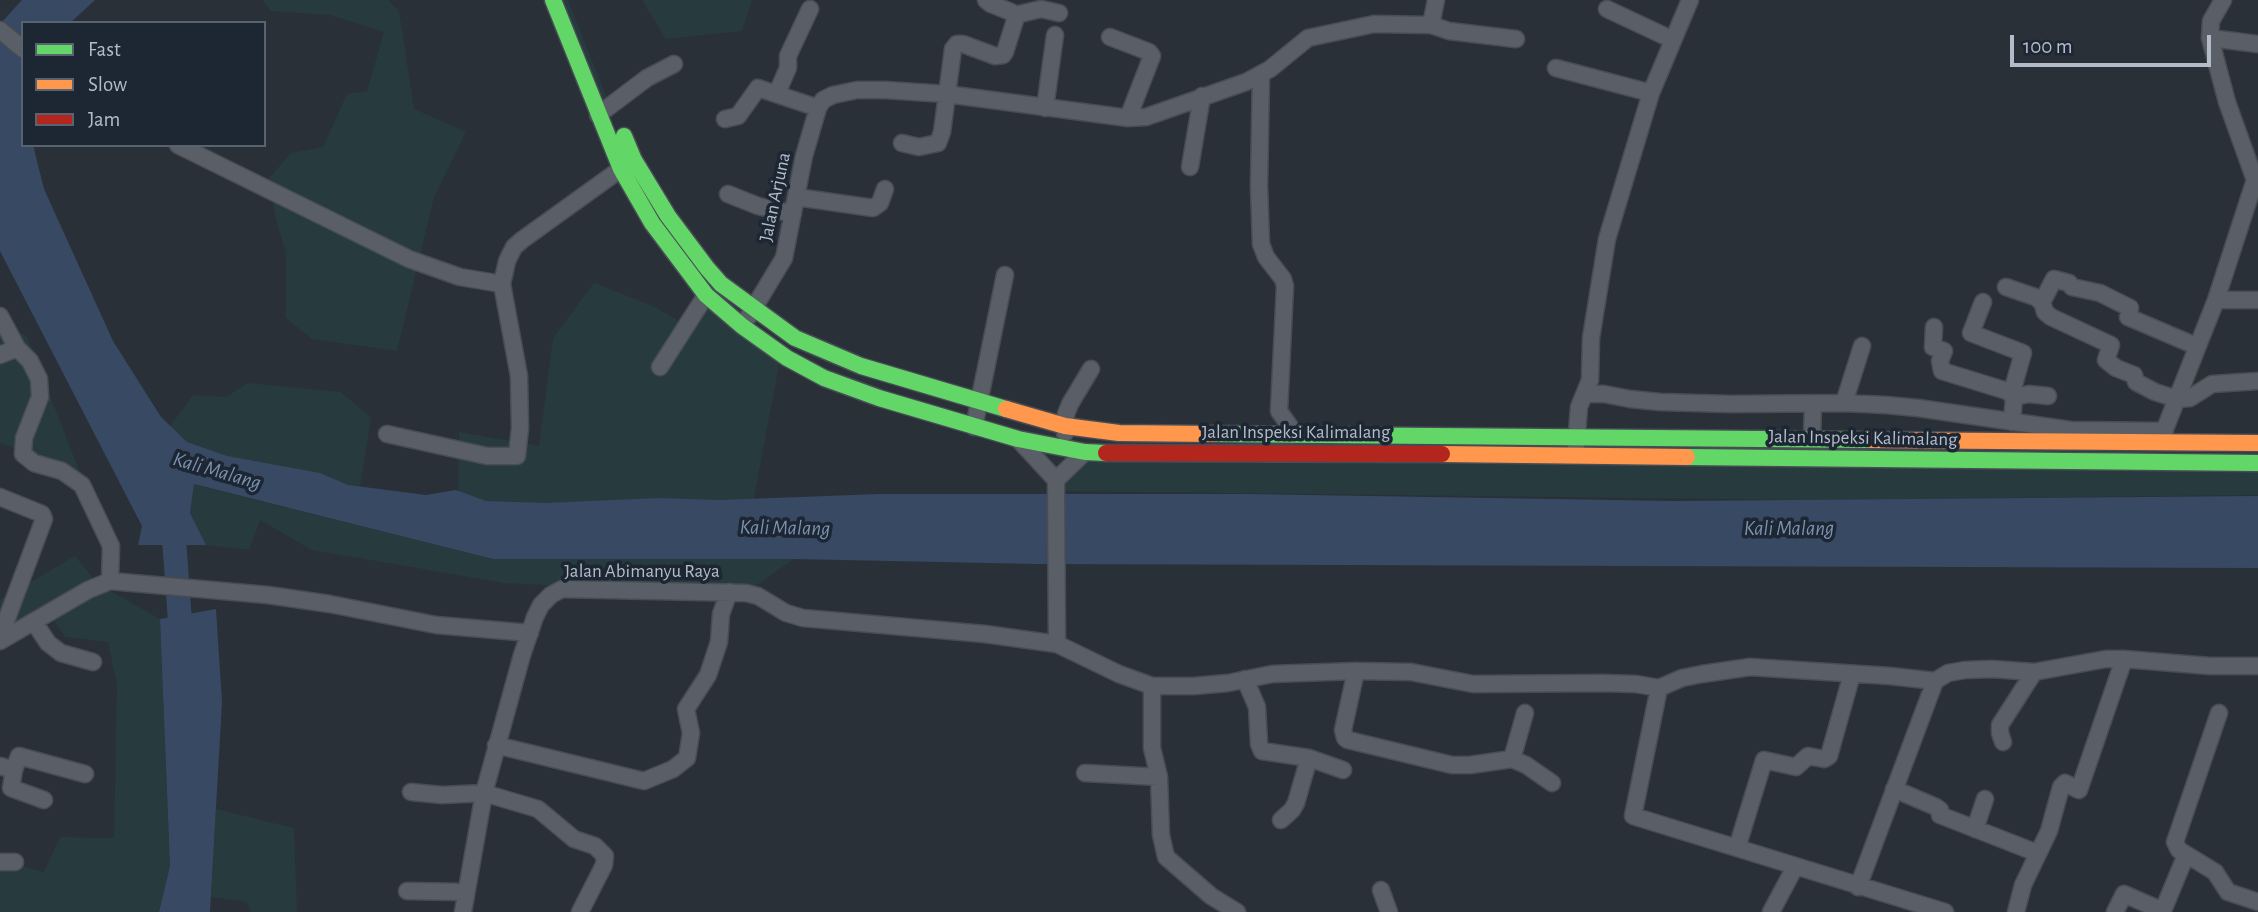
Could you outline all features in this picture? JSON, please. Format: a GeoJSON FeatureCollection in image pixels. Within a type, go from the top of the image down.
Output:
{"type":"FeatureCollection","features":[{"type":"Feature","properties":{"kind":"main road","name":"Jalan Inspeksi Kalimalang"},"geometry":{"type":"LineString","coordinates":[[553,0],[652,223],[706,295],[742,326],[787,358],[824,378],[1018,439],[1085,452],[2258,463]]}},
{"type":"Feature","properties":{"kind":"main road","name":"Jalan Inspeksi Kalimalang"},"geometry":{"type":"LineString","coordinates":[[568,0],[604,110]]}},
{"type":"Feature","properties":{"kind":"main road","name":"Jalan Inspeksi Kalimalang"},"geometry":{"type":"LineString","coordinates":[[627,164],[721,284],[795,338],[862,366],[979,403],[1065,426],[1119,433],[1960,441],[2162,437],[2258,443]]}},
{"type":"Feature","properties":{"kind":"main road"},"geometry":{"type":"LineString","coordinates":[[853,388],[862,366]]}},
{"type":"Feature","properties":{"kind":"main road"},"geometry":{"type":"LineString","coordinates":[[1329,453],[1330,434]]}},
{"type":"Feature","properties":{"kind":"street"},"geometry":{"type":"LineString","coordinates":[[986,0],[1015,15],[1041,9],[1059,13]]}},
{"type":"Feature","properties":{"kind":"street"},"geometry":{"type":"LineString","coordinates":[[1431,25],[1436,0]]}},
{"type":"Feature","properties":{"kind":"street"},"geometry":{"type":"LineString","coordinates":[[1576,456],[1579,407],[1590,380],[1591,338],[1607,239],[1651,93],[1690,0]]}},
{"type":"Feature","properties":{"kind":"street"},"geometry":{"type":"LineString","coordinates":[[1585,394],[1660,402],[1844,403],[1918,408],[2070,430],[2162,437],[2216,300],[2257,181],[2230,112],[2210,38],[2211,21],[2223,0]]}},
{"type":"Feature","properties":{"kind":"street"},"geometry":{"type":"LineString","coordinates":[[777,93],[788,68],[788,56],[810,9]]}},
{"type":"Feature","properties":{"kind":"street"},"geometry":{"type":"LineString","coordinates":[[1607,9],[1673,40]]}},
{"type":"Feature","properties":{"kind":"street"},"geometry":{"type":"LineString","coordinates":[[902,143],[919,147],[938,143],[942,132],[953,49],[957,44],[963,44],[995,57],[1003,55],[1013,29],[1015,15]]}},
{"type":"Feature","properties":{"kind":"street"},"geometry":{"type":"LineString","coordinates":[[725,119],[738,116],[758,88],[818,108],[824,100],[833,95],[857,90],[946,94],[1128,118],[1146,117],[1246,82],[1270,69],[1308,38],[1374,24],[1431,25],[1449,31],[1516,39]]}},
{"type":"Feature","properties":{"kind":"street"},"geometry":{"type":"LineString","coordinates":[[0,30],[21,47]]}},
{"type":"Feature","properties":{"kind":"street"},"geometry":{"type":"LineString","coordinates":[[1045,108],[1055,35]]}},
{"type":"Feature","properties":{"kind":"street"},"geometry":{"type":"LineString","coordinates":[[1110,37],[1149,52],[1152,57],[1128,118]]}},
{"type":"Feature","properties":{"kind":"street"},"geometry":{"type":"LineString","coordinates":[[2210,38],[2258,44]]}},
{"type":"Feature","properties":{"kind":"street"},"geometry":{"type":"LineString","coordinates":[[604,110],[647,78],[674,64]]}},
{"type":"Feature","properties":{"kind":"street"},"geometry":{"type":"LineString","coordinates":[[1556,68],[1651,93]]}},
{"type":"Feature","properties":{"kind":"street"},"geometry":{"type":"LineString","coordinates":[[1261,74],[1261,244],[1266,257],[1283,279],[1285,286],[1279,411],[1295,434]]}},
{"type":"Feature","properties":{"kind":"street"},"geometry":{"type":"LineString","coordinates":[[1190,167],[1202,96]]}},
{"type":"Feature","properties":{"kind":"street","name":"Jalan Arjuna"},"geometry":{"type":"LineString","coordinates":[[742,326],[784,258],[804,156],[818,108]]}},
{"type":"Feature","properties":{"kind":"street"},"geometry":{"type":"LineString","coordinates":[[182,147],[409,259],[460,277],[502,284]]}},
{"type":"Feature","properties":{"kind":"street"},"geometry":{"type":"LineString","coordinates":[[387,434],[487,456],[517,456],[520,428],[519,376],[502,284],[507,261],[514,247],[627,164]]}},
{"type":"Feature","properties":{"kind":"street"},"geometry":{"type":"LineString","coordinates":[[796,198],[873,208],[880,203],[885,189]]}},
{"type":"Feature","properties":{"kind":"street"},"geometry":{"type":"LineString","coordinates":[[728,194],[758,206],[793,214]]}},
{"type":"Feature","properties":{"kind":"street"},"geometry":{"type":"LineString","coordinates":[[974,427],[1005,275]]}},
{"type":"Feature","properties":{"kind":"street"},"geometry":{"type":"LineString","coordinates":[[2196,346],[2128,317],[2130,308],[2100,293],[2071,286],[2069,283],[2054,279],[2042,302],[2045,312],[2051,317],[2111,345],[2106,360],[2116,368],[2134,375],[2136,382],[2155,392],[2177,399],[2190,398],[2212,384],[2258,381]]}},
{"type":"Feature","properties":{"kind":"street"},"geometry":{"type":"LineString","coordinates":[[2006,287],[2042,302]]}},
{"type":"Feature","properties":{"kind":"street"},"geometry":{"type":"LineString","coordinates":[[660,367],[706,295]]}},
{"type":"Feature","properties":{"kind":"street"},"geometry":{"type":"LineString","coordinates":[[2216,300],[2258,300]]}},
{"type":"Feature","properties":{"kind":"street"},"geometry":{"type":"LineString","coordinates":[[1983,302],[1971,333],[2023,353],[2013,388],[2012,422]]}},
{"type":"Feature","properties":{"kind":"street"},"geometry":{"type":"LineString","coordinates":[[0,316],[17,348],[34,367],[40,389],[37,405],[24,438],[23,454],[34,463],[73,476],[82,485],[111,546],[116,581]]}},
{"type":"Feature","properties":{"kind":"street"},"geometry":{"type":"LineString","coordinates":[[1934,327],[1933,347],[1944,351],[1940,361],[1942,371],[2007,391],[2014,397]]}},
{"type":"Feature","properties":{"kind":"street"},"geometry":{"type":"LineString","coordinates":[[1844,403],[1863,346]]}},
{"type":"Feature","properties":{"kind":"street"},"geometry":{"type":"LineString","coordinates":[[0,355],[17,348]]}},
{"type":"Feature","properties":{"kind":"street"},"geometry":{"type":"LineString","coordinates":[[1064,449],[1066,414],[1074,395],[1091,369]]}},
{"type":"Feature","properties":{"kind":"street"},"geometry":{"type":"LineString","coordinates":[[2014,397],[2029,394],[2048,396]]}},
{"type":"Feature","properties":{"kind":"street"},"geometry":{"type":"LineString","coordinates":[[1812,439],[1813,404]]}},
{"type":"Feature","properties":{"kind":"street"},"geometry":{"type":"LineString","coordinates":[[1960,441],[1961,415]]}},
{"type":"Feature","properties":{"kind":"street"},"geometry":{"type":"LineString","coordinates":[[1018,439],[1056,487],[1058,644]]}},
{"type":"Feature","properties":{"kind":"street"},"geometry":{"type":"LineString","coordinates":[[1056,487],[1085,452]]}},
{"type":"Feature","properties":{"kind":"street"},"geometry":{"type":"LineString","coordinates":[[0,498],[42,514],[44,519],[0,639]]}},
{"type":"Feature","properties":{"kind":"street"},"geometry":{"type":"LineString","coordinates":[[0,639],[88,590],[116,581],[268,595],[436,625],[530,633]]}},
{"type":"Feature","properties":{"kind":"street","name":"Jalan Abimanyu Raya"},"geometry":{"type":"LineString","coordinates":[[463,912],[484,793],[530,633],[541,605],[562,589],[729,592],[758,596],[786,613],[803,618],[985,634],[1058,644],[1119,674],[1152,686],[1194,686],[1272,674],[1356,671],[1411,672],[1472,684],[1602,683],[1659,688]]}},
{"type":"Feature","properties":{"kind":"street"},"geometry":{"type":"LineString","coordinates":[[496,745],[644,781],[673,769],[687,758],[691,733],[686,709],[708,675],[719,642],[721,614],[729,592]]}},
{"type":"Feature","properties":{"kind":"street"},"geometry":{"type":"LineString","coordinates":[[34,622],[48,643],[61,653],[93,662]]}},
{"type":"Feature","properties":{"kind":"street"},"geometry":{"type":"LineString","coordinates":[[1945,912],[1633,816],[1659,688],[1682,678],[1731,668],[1799,669],[1935,681],[1948,673],[1965,670],[2034,672],[2090,661],[2124,659],[2210,666],[2258,666]]}},
{"type":"Feature","properties":{"kind":"street"},"geometry":{"type":"LineString","coordinates":[[2016,912],[2023,884],[2049,831],[2063,784],[2079,790],[2124,659]]}},
{"type":"Feature","properties":{"kind":"street"},"geometry":{"type":"LineString","coordinates":[[1356,671],[1343,730],[1348,740],[1452,765],[1512,759],[1552,783]]}},
{"type":"Feature","properties":{"kind":"street"},"geometry":{"type":"LineString","coordinates":[[2003,741],[2000,725],[2034,672]]}},
{"type":"Feature","properties":{"kind":"street"},"geometry":{"type":"LineString","coordinates":[[1737,848],[1764,760],[1796,767],[1808,755],[1824,759],[1829,756],[1852,674]]}},
{"type":"Feature","properties":{"kind":"street"},"geometry":{"type":"LineString","coordinates":[[1245,679],[1257,707],[1259,744],[1262,751],[1309,758],[1343,770]]}},
{"type":"Feature","properties":{"kind":"street"},"geometry":{"type":"LineString","coordinates":[[1858,887],[1935,681]]}},
{"type":"Feature","properties":{"kind":"street"},"geometry":{"type":"LineString","coordinates":[[1152,686],[1152,748],[1158,777],[1161,835],[1166,857],[1211,896],[1237,912]]}},
{"type":"Feature","properties":{"kind":"street"},"geometry":{"type":"LineString","coordinates":[[1512,759],[1525,713]]}},
{"type":"Feature","properties":{"kind":"street"},"geometry":{"type":"LineString","coordinates":[[2220,713],[2175,842],[2179,850],[2215,872],[2228,892],[2258,904],[2256,912]]}},
{"type":"Feature","properties":{"kind":"street"},"geometry":{"type":"LineString","coordinates":[[44,800],[10,788],[7,768],[19,756],[85,774]]}},
{"type":"Feature","properties":{"kind":"street"},"geometry":{"type":"LineString","coordinates":[[1281,820],[1296,803],[1309,758]]}},
{"type":"Feature","properties":{"kind":"street"},"geometry":{"type":"LineString","coordinates":[[1086,773],[1158,777]]}},
{"type":"Feature","properties":{"kind":"street"},"geometry":{"type":"LineString","coordinates":[[1894,789],[1936,807],[1940,810],[1940,815],[2037,853]]}},
{"type":"Feature","properties":{"kind":"street"},"geometry":{"type":"LineString","coordinates":[[411,792],[442,796],[484,793],[538,809],[574,839],[595,846],[605,856],[604,865],[579,912]]}},
{"type":"Feature","properties":{"kind":"street"},"geometry":{"type":"LineString","coordinates":[[1975,830],[1985,799]]}},
{"type":"Feature","properties":{"kind":"street"},"geometry":{"type":"LineString","coordinates":[[2115,912],[2123,894],[2156,908],[2164,908],[2186,855]]}},
{"type":"Feature","properties":{"kind":"street"},"geometry":{"type":"LineString","coordinates":[[1772,912],[1795,867]]}},
{"type":"Feature","properties":{"kind":"street"},"geometry":{"type":"LineString","coordinates":[[1381,890],[1389,912]]}},
{"type":"Feature","properties":{"kind":"street"},"geometry":{"type":"LineString","coordinates":[[407,891],[465,892]]}},
{"type":"Feature","properties":{"kind":"green space"},"geometry":{"type":"Polygon","coordinates":[[[263,0],[388,0],[399,11],[414,109],[466,132],[434,197],[397,351],[312,339],[286,318],[286,253],[268,179],[291,153],[323,147],[347,94],[367,91],[384,32],[330,15],[270,11],[263,0]]]}},
{"type":"Feature","properties":{"kind":"green space"},"geometry":{"type":"Polygon","coordinates":[[[553,0],[568,0],[610,106],[598,115],[553,0]]]}},
{"type":"Feature","properties":{"kind":"green space"},"geometry":{"type":"Polygon","coordinates":[[[642,0],[752,0],[742,31],[666,39],[642,0]]]}},
{"type":"Feature","properties":{"kind":"green space"},"geometry":{"type":"Polygon","coordinates":[[[594,283],[653,306],[693,329],[712,294],[781,354],[748,529],[458,513],[459,432],[539,446],[553,338],[594,283]]]}},
{"type":"Feature","properties":{"kind":"green space"},"geometry":{"type":"Polygon","coordinates":[[[0,323],[27,336],[82,478],[0,442],[0,323]]]}},
{"type":"Feature","properties":{"kind":"green space"},"geometry":{"type":"Polygon","coordinates":[[[248,383],[341,392],[371,418],[356,511],[151,452],[193,395],[226,397],[248,383]]]}},
{"type":"Feature","properties":{"kind":"green space"},"geometry":{"type":"Polygon","coordinates":[[[1073,462],[2258,463],[2258,495],[1807,500],[1056,491],[1073,462]]]}},
{"type":"Feature","properties":{"kind":"green space"},"geometry":{"type":"Polygon","coordinates":[[[193,484],[493,559],[794,559],[742,595],[504,583],[312,550],[260,520],[249,550],[206,545],[190,513],[193,484]]]}},
{"type":"Feature","properties":{"kind":"green space"},"geometry":{"type":"Polygon","coordinates":[[[75,556],[98,584],[160,619],[170,866],[159,912],[0,912],[0,860],[44,872],[60,837],[114,838],[117,685],[108,642],[65,637],[48,611],[0,637],[0,600],[75,556]]]}},
{"type":"Feature","properties":{"kind":"green space"},"geometry":{"type":"Polygon","coordinates":[[[216,809],[294,828],[297,912],[251,912],[247,902],[211,897],[216,809]]]}},
{"type":"Feature","properties":{"kind":"water"},"geometry":{"type":"Polygon","coordinates":[[[22,0],[95,0],[72,21],[21,21],[21,147],[34,147],[44,189],[113,341],[161,417],[187,442],[227,456],[320,473],[348,485],[426,495],[456,490],[486,501],[545,503],[880,494],[1247,494],[1674,501],[2258,496],[2258,568],[1036,564],[794,559],[493,559],[194,484],[190,513],[206,545],[138,545],[142,526],[0,251],[0,24],[22,0]]]}},
{"type":"Feature","properties":{"kind":"water"},"geometry":{"type":"Polygon","coordinates":[[[216,609],[222,702],[210,912],[159,912],[170,866],[160,619],[216,609]]]}},
{"type":"Feature","properties":{"kind":"waterway","name":"Kali Malang"},"geometry":{"type":"LineString","coordinates":[[0,142],[9,172]]}},
{"type":"Feature","properties":{"kind":"waterway","name":"Kali Malang"},"geometry":{"type":"LineString","coordinates":[[133,425],[151,452],[223,472]]}},
{"type":"Feature","properties":{"kind":"waterway"},"geometry":{"type":"LineString","coordinates":[[172,511],[182,649]]}},
{"type":"Feature","properties":{"kind":"traffic: fast"},"geometry":{"type":"LineString","coordinates":[[553,0],[621,169],[652,223],[706,295],[742,326],[787,358],[824,378],[879,398],[1018,439],[1085,452],[1106,453]]}},
{"type":"Feature","properties":{"kind":"traffic: fast"},"geometry":{"type":"LineString","coordinates":[[624,136],[634,160],[668,216],[707,268],[721,284],[795,338],[861,366],[1006,409]]}},
{"type":"Feature","properties":{"kind":"traffic: fast"},"geometry":{"type":"LineString","coordinates":[[1215,434],[1871,440]]}},
{"type":"Feature","properties":{"kind":"traffic: fast"},"geometry":{"type":"LineString","coordinates":[[1687,457],[2258,463]]}},
{"type":"Feature","properties":{"kind":"traffic: slow"},"geometry":{"type":"LineString","coordinates":[[1006,409],[1065,426],[1119,433],[1215,434]]}},
{"type":"Feature","properties":{"kind":"traffic: slow"},"geometry":{"type":"LineString","coordinates":[[1871,440],[2258,443]]}},
{"type":"Feature","properties":{"kind":"traffic: slow"},"geometry":{"type":"LineString","coordinates":[[1442,454],[1687,457]]}},
{"type":"Feature","properties":{"kind":"traffic: jam"},"geometry":{"type":"LineString","coordinates":[[1106,453],[1442,454]]}}]}
